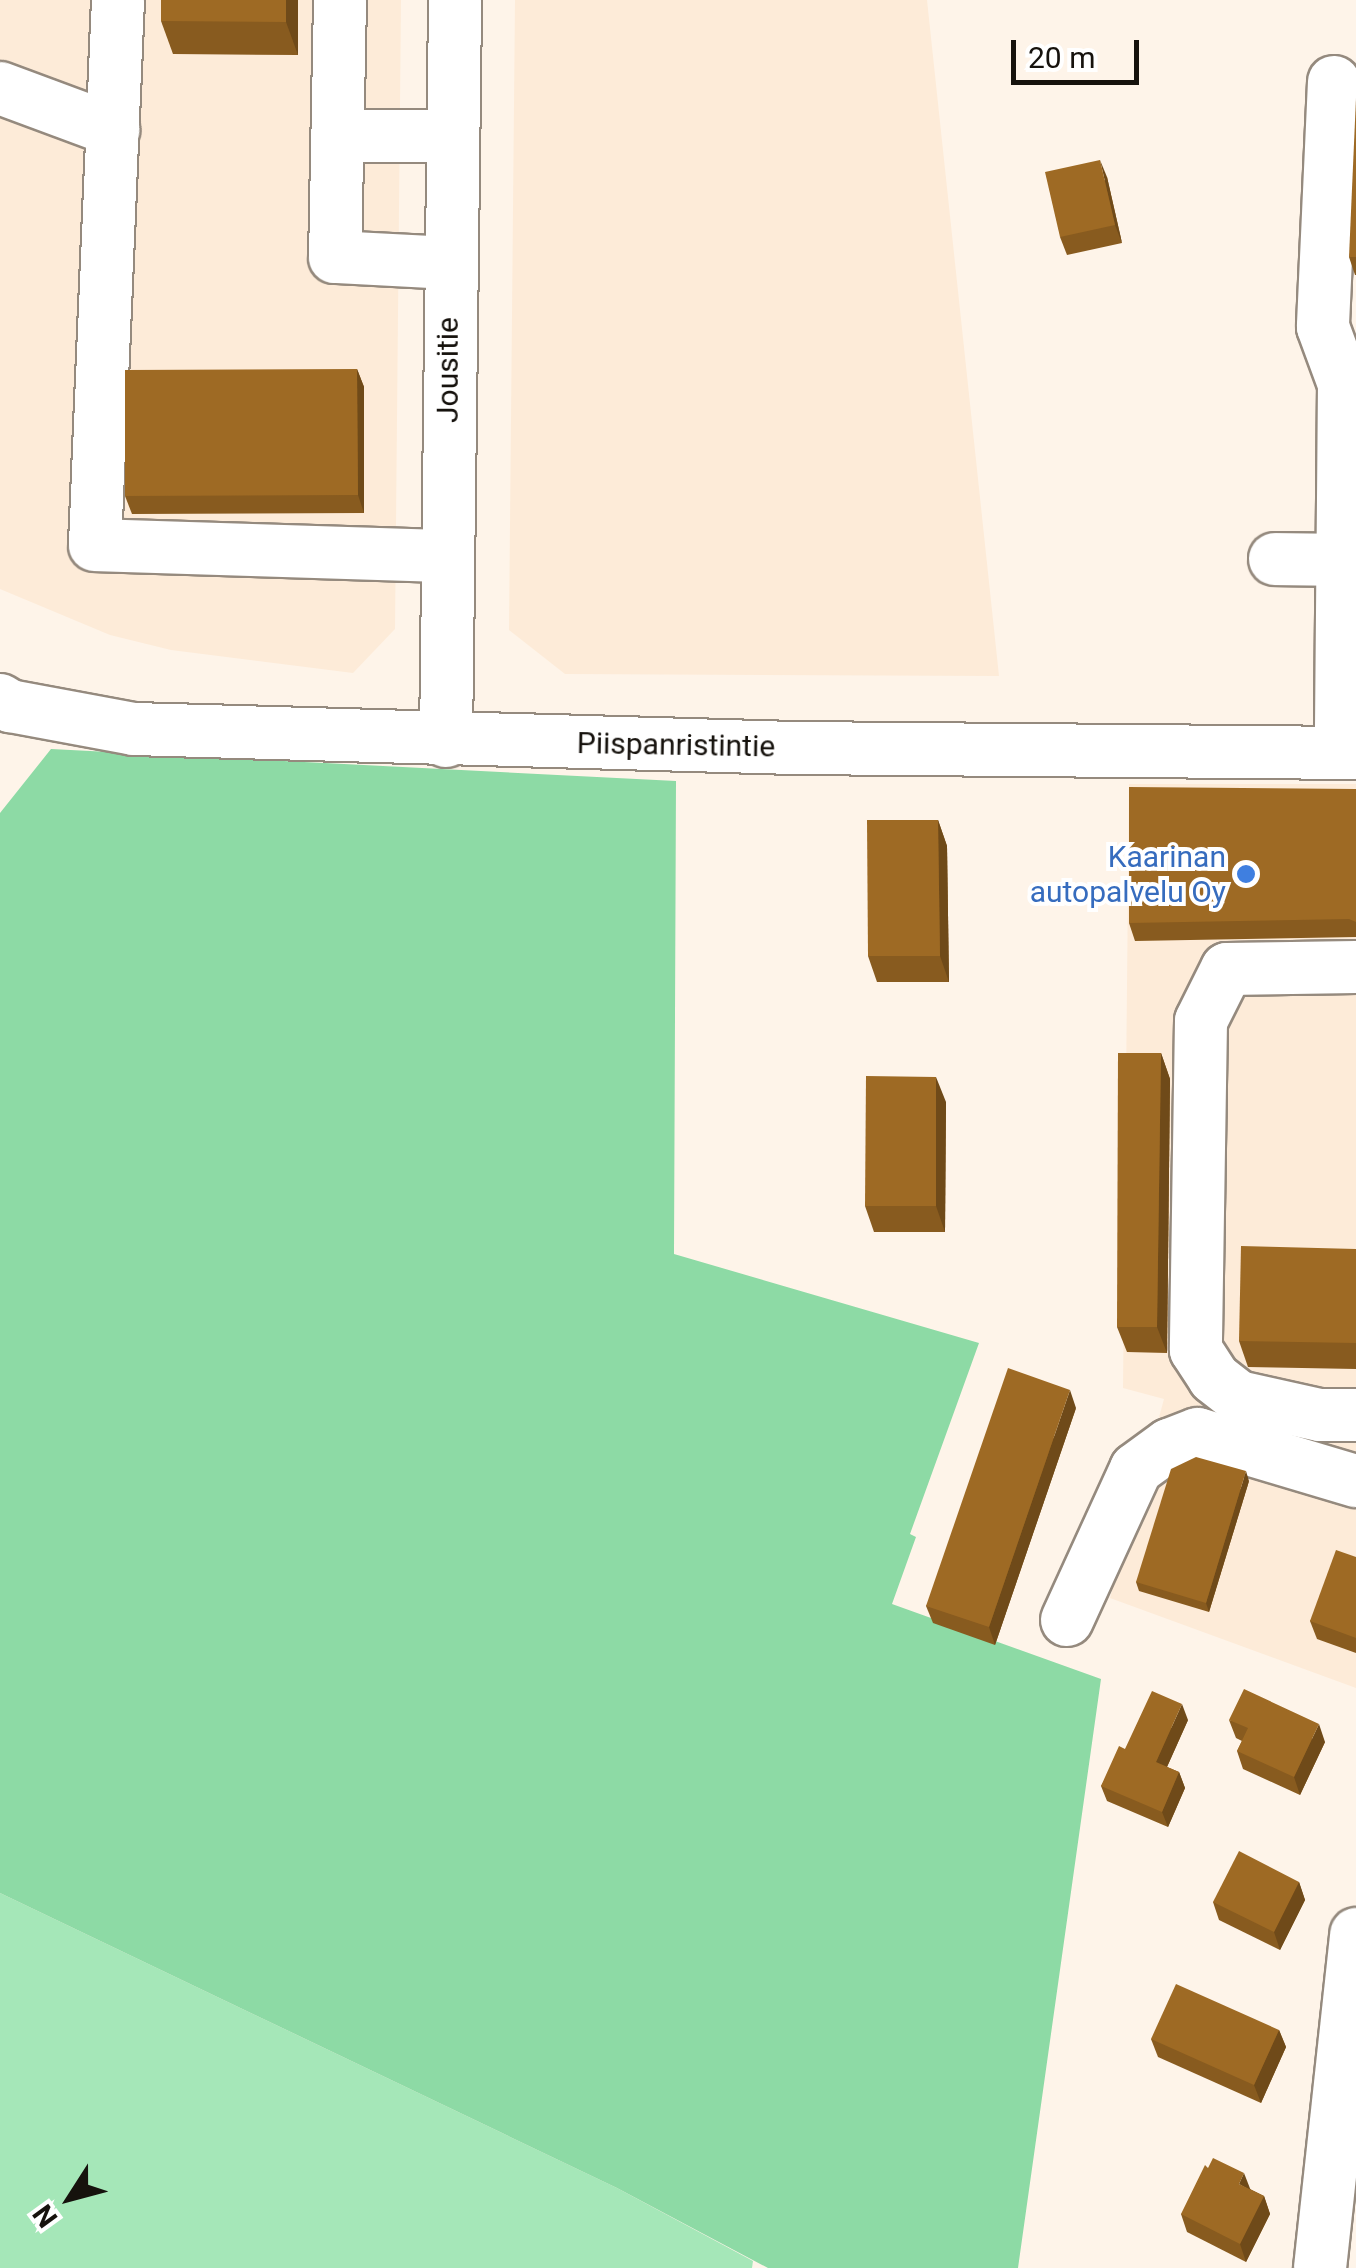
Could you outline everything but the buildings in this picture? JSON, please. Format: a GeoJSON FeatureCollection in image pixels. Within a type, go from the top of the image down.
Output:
{"type":"FeatureCollection","features":[{"type":"Feature","properties":{"kind":"street"},"geometry":{"type":"LineString","coordinates":[[118,0],[95,545],[448,556]]}},
{"type":"Feature","properties":{"kind":"street"},"geometry":{"type":"LineString","coordinates":[[340,0],[335,257],[448,263]]}},
{"type":"Feature","properties":{"kind":"street","name":"Jousitie"},"geometry":{"type":"LineString","coordinates":[[446,740],[448,263],[455,0]]}},
{"type":"Feature","properties":{"kind":"street"},"geometry":{"type":"LineString","coordinates":[[1334,82],[1322,327],[1344,384],[1349,753]]}},
{"type":"Feature","properties":{"kind":"street"},"geometry":{"type":"LineString","coordinates":[[0,88],[113,130]]}},
{"type":"Feature","properties":{"kind":"street"},"geometry":{"type":"LineString","coordinates":[[337,136],[452,136]]}},
{"type":"Feature","properties":{"kind":"street"},"geometry":{"type":"LineString","coordinates":[[1275,559],[1345,560]]}},
{"type":"Feature","properties":{"kind":"street","name":"Piispanristintie"},"geometry":{"type":"LineString","coordinates":[[3,711],[134,729],[446,740],[1349,753]]}},
{"type":"Feature","properties":{"kind":"street"},"geometry":{"type":"LineString","coordinates":[[1356,967],[1227,969],[1201,1022],[1196,1350],[1214,1378],[1238,1398],[1320,1415],[1356,1415]]}},
{"type":"Feature","properties":{"kind":"street"},"geometry":{"type":"LineString","coordinates":[[1066,1620],[1136,1469],[1169,1445],[1198,1434],[1356,1481]]}},
{"type":"Feature","properties":{"kind":"street"},"geometry":{"type":"LineString","coordinates":[[1320,2268],[1356,1934]]}},
{"type":"Feature","properties":{"kind":"shaded area"},"geometry":{"type":"Polygon","coordinates":[[[0,0],[401,0],[395,629],[353,673],[171,650],[110,635],[0,589],[0,0]]]}},
{"type":"Feature","properties":{"kind":"shaded area"},"geometry":{"type":"Polygon","coordinates":[[[515,0],[927,0],[999,676],[565,674],[509,630],[515,0]]]}},
{"type":"Feature","properties":{"kind":"shaded area"},"geometry":{"type":"Polygon","coordinates":[[[1129,784],[1356,784],[1356,1688],[1110,1598],[1164,1399],[1123,1388],[1129,784]]]}},
{"type":"Feature","properties":{"kind":"green space"},"geometry":{"type":"Polygon","coordinates":[[[51,749],[676,781],[674,1254],[979,1343],[910,1534],[916,1537],[892,1604],[1101,1679],[1018,2268],[768,2268],[617,2188],[0,1893],[0,813],[51,749]]]}},
{"type":"Feature","properties":{"kind":"green space"},"geometry":{"type":"Polygon","coordinates":[[[0,1893],[617,2188],[753,2261],[752,2268],[0,2268],[0,1893]]]}},
{"type":"Feature","properties":{"kind":"place","name":"Kaarinan autopalvelu Oy"},"geometry":{"type":"Point","coordinates":[1246,874]}}]}
